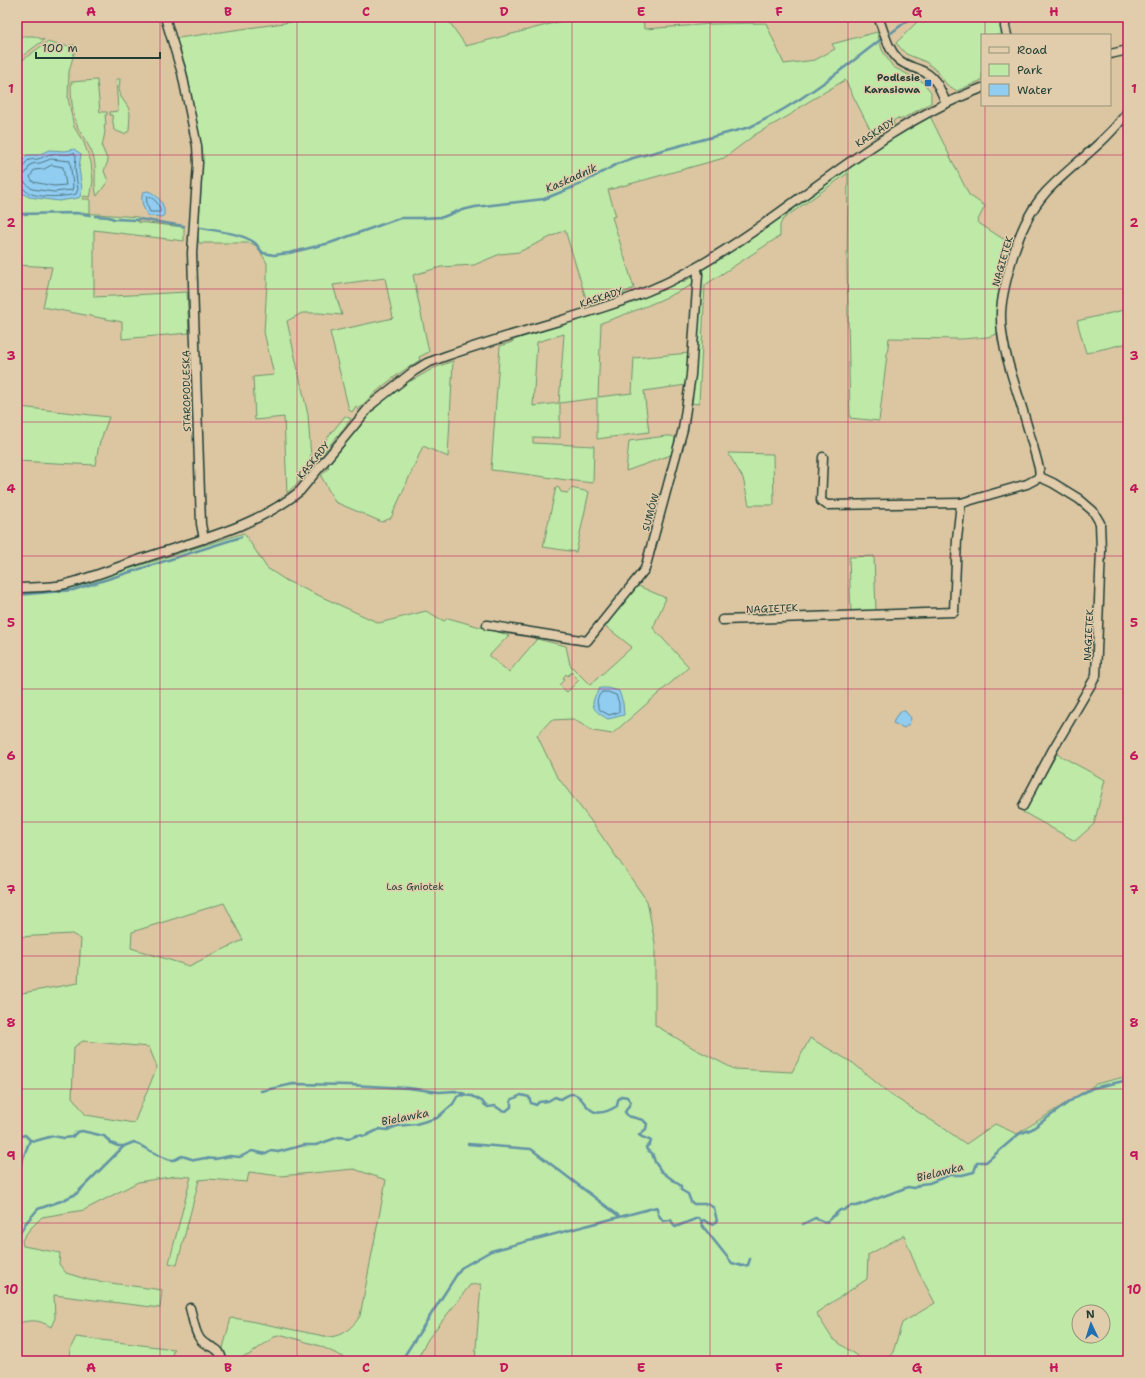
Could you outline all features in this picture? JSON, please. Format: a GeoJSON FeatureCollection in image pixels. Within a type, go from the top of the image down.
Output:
{"type":"FeatureCollection","features":[{"type":"Feature","properties":{"kind":"street","name":"STAROPODLESKA"},"geometry":{"type":"LineString","coordinates":[[165,17],[182,73],[197,146],[198,163],[192,242],[201,524],[204,539]]}},
{"type":"Feature","properties":{"kind":"street"},"geometry":{"type":"LineString","coordinates":[[878,17],[889,46],[896,56],[907,65],[928,73],[937,83],[946,103]]}},
{"type":"Feature","properties":{"kind":"street"},"geometry":{"type":"LineString","coordinates":[[1005,17],[1007,34]]}},
{"type":"Feature","properties":{"kind":"street"},"geometry":{"type":"LineString","coordinates":[[1111,54],[1128,50]]}},
{"type":"Feature","properties":{"kind":"street","name":"KASKADY"},"geometry":{"type":"LineString","coordinates":[[204,539],[264,515],[288,501],[300,490],[372,404],[401,380],[420,367],[427,363],[465,350],[621,302],[696,268],[749,235],[876,143],[901,127],[946,103],[981,88]]}},
{"type":"Feature","properties":{"kind":"street","name":"NAGIETEK"},"geometry":{"type":"LineString","coordinates":[[1023,806],[1052,751],[1096,676],[1101,550],[1100,523],[1093,511],[1079,498],[1054,483],[1040,477],[1039,468],[1003,339],[1001,312],[1004,287],[1020,234],[1034,207],[1062,176],[1094,150],[1128,112]]}},
{"type":"Feature","properties":{"kind":"street","name":"SUMÓW"},"geometry":{"type":"LineString","coordinates":[[487,625],[587,641],[645,569],[683,429],[691,375],[698,274],[696,268]]}},
{"type":"Feature","properties":{"kind":"street"},"geometry":{"type":"LineString","coordinates":[[823,458],[821,501],[827,505],[961,503],[1027,484],[1040,477]]}},
{"type":"Feature","properties":{"kind":"street","name":"NAGIETEK"},"geometry":{"type":"LineString","coordinates":[[722,620],[954,612],[956,539],[961,503]]}},
{"type":"Feature","properties":{"kind":"street"},"geometry":{"type":"LineString","coordinates":[[17,588],[64,585],[204,539]]}},
{"type":"Feature","properties":{"kind":"street"},"geometry":{"type":"LineString","coordinates":[[190,1308],[198,1335],[203,1343],[217,1349],[220,1353],[222,1361]]}},
{"type":"Feature","properties":{"kind":"green space"},"geometry":{"type":"Polygon","coordinates":[[[305,17],[446,17],[466,46],[577,17],[643,17],[644,29],[712,24],[766,23],[784,64],[815,60],[835,49],[832,44],[877,32],[882,50],[893,67],[923,82],[931,92],[931,103],[900,120],[898,118],[893,121],[894,124],[889,124],[877,132],[874,137],[845,80],[803,105],[790,115],[756,134],[724,158],[608,190],[616,216],[612,217],[634,288],[612,298],[588,305],[565,230],[519,252],[500,254],[474,265],[441,267],[413,275],[429,352],[419,357],[420,360],[387,383],[358,410],[356,406],[352,412],[349,410],[330,332],[393,318],[385,278],[333,285],[342,315],[302,313],[287,321],[308,415],[311,458],[345,416],[351,419],[303,478],[287,493],[284,417],[255,420],[253,377],[274,375],[264,332],[267,263],[257,246],[250,243],[199,243],[198,237],[203,155],[186,68],[177,40],[178,38],[305,20],[305,17]]]}},
{"type":"Feature","properties":{"kind":"green space"},"geometry":{"type":"Polygon","coordinates":[[[922,17],[1002,17],[1003,20],[1001,26],[1004,34],[981,34],[981,80],[957,91],[946,84],[938,72],[926,62],[906,54],[896,43],[922,17]]]}},
{"type":"Feature","properties":{"kind":"green space"},"geometry":{"type":"Polygon","coordinates":[[[23,36],[34,36],[44,40],[17,60],[17,39],[23,36]]]}},
{"type":"Feature","properties":{"kind":"green space"},"geometry":{"type":"Polygon","coordinates":[[[47,42],[62,46],[74,45],[75,49],[69,72],[68,98],[74,127],[84,143],[91,162],[93,181],[90,197],[84,196],[82,199],[89,199],[90,213],[83,213],[138,217],[138,222],[184,227],[184,241],[94,230],[94,297],[187,292],[189,333],[122,339],[122,322],[43,307],[52,267],[17,265],[17,64],[47,42]]]}},
{"type":"Feature","properties":{"kind":"green space"},"geometry":{"type":"Polygon","coordinates":[[[116,79],[120,79],[119,89],[121,97],[130,113],[129,131],[124,134],[114,130],[112,115],[110,115],[110,112],[118,111],[116,79]]]}},
{"type":"Feature","properties":{"kind":"green space"},"geometry":{"type":"Polygon","coordinates":[[[97,80],[100,112],[107,112],[107,115],[105,115],[106,125],[104,125],[105,132],[102,147],[108,161],[104,171],[108,181],[97,196],[95,188],[94,159],[74,117],[71,82],[97,80]]]}},
{"type":"Feature","properties":{"kind":"green space"},"geometry":{"type":"Polygon","coordinates":[[[930,116],[969,195],[985,206],[977,222],[1011,244],[998,295],[997,334],[988,337],[961,339],[889,338],[879,421],[850,418],[847,265],[848,173],[783,219],[780,225],[780,236],[705,285],[699,404],[691,403],[700,274],[703,268],[760,231],[871,152],[930,116]]]}},
{"type":"Feature","properties":{"kind":"green space"},"geometry":{"type":"Polygon","coordinates":[[[692,277],[694,279],[692,285],[670,296],[601,323],[598,397],[632,393],[634,358],[689,353],[686,385],[644,391],[649,432],[597,439],[597,398],[560,403],[560,438],[533,437],[533,443],[594,446],[593,483],[491,470],[500,346],[512,342],[513,340],[630,304],[682,280],[683,282],[692,277]],[[564,334],[537,342],[533,406],[559,403],[564,334]]]}},
{"type":"Feature","properties":{"kind":"green space"},"geometry":{"type":"Polygon","coordinates":[[[1128,309],[1128,343],[1086,353],[1077,321],[1128,309]]]}},
{"type":"Feature","properties":{"kind":"green space"},"geometry":{"type":"Polygon","coordinates":[[[453,361],[448,457],[423,446],[391,518],[382,522],[335,502],[321,476],[329,467],[328,465],[372,411],[407,380],[411,381],[434,368],[453,361]]]}},
{"type":"Feature","properties":{"kind":"green space"},"geometry":{"type":"Polygon","coordinates":[[[20,407],[109,417],[99,445],[95,465],[17,461],[17,421],[20,407]]]}},
{"type":"Feature","properties":{"kind":"green space"},"geometry":{"type":"Polygon","coordinates":[[[672,436],[676,439],[671,455],[626,471],[629,441],[672,436]]]}},
{"type":"Feature","properties":{"kind":"green space"},"geometry":{"type":"Polygon","coordinates":[[[728,453],[773,454],[774,505],[749,505],[743,478],[728,453]]]}},
{"type":"Feature","properties":{"kind":"green space"},"geometry":{"type":"Polygon","coordinates":[[[556,487],[559,488],[561,492],[568,493],[571,488],[589,492],[576,552],[543,547],[556,487]]]}},
{"type":"Feature","properties":{"kind":"green space","name":"Las Gniotek"},"geometry":{"type":"Polygon","coordinates":[[[244,533],[267,568],[287,581],[379,623],[426,611],[444,621],[448,618],[509,635],[489,656],[509,672],[537,639],[566,646],[570,665],[590,685],[632,647],[605,626],[636,585],[666,598],[653,628],[689,667],[612,734],[593,731],[573,719],[551,720],[537,735],[556,775],[594,825],[647,901],[655,943],[655,1025],[693,1048],[734,1069],[792,1072],[810,1038],[853,1063],[891,1095],[966,1144],[995,1124],[1017,1134],[1096,1084],[1128,1076],[1128,1361],[886,1361],[893,1352],[902,1323],[935,1303],[918,1271],[904,1235],[868,1255],[867,1279],[816,1313],[832,1338],[864,1361],[475,1361],[481,1284],[470,1285],[428,1339],[416,1361],[352,1361],[320,1346],[283,1335],[274,1337],[249,1355],[230,1361],[224,1361],[222,1352],[231,1318],[329,1337],[343,1333],[354,1324],[360,1316],[386,1180],[354,1169],[280,1176],[249,1172],[247,1182],[208,1179],[199,1180],[177,1265],[169,1263],[191,1177],[176,1176],[138,1182],[84,1210],[42,1217],[29,1230],[22,1240],[23,1246],[60,1253],[59,1264],[66,1273],[89,1280],[162,1290],[160,1308],[54,1295],[55,1318],[51,1327],[35,1321],[17,1323],[17,994],[78,983],[81,939],[72,934],[17,937],[17,592],[68,588],[244,533]],[[571,672],[568,676],[566,674],[563,678],[564,680],[559,685],[567,692],[579,680],[571,672]],[[224,903],[132,932],[131,948],[189,966],[243,940],[224,903]],[[83,1041],[74,1047],[72,1097],[86,1115],[134,1123],[157,1067],[149,1047],[83,1041]]]}},
{"type":"Feature","properties":{"kind":"green space"},"geometry":{"type":"Polygon","coordinates":[[[874,556],[876,611],[851,613],[849,557],[874,556]]]}},
{"type":"Feature","properties":{"kind":"green space"},"geometry":{"type":"Polygon","coordinates":[[[1057,754],[1105,780],[1094,824],[1075,841],[1023,812],[1057,754]]]}},
{"type":"Feature","properties":{"kind":"green space"},"geometry":{"type":"Polygon","coordinates":[[[76,1337],[174,1349],[168,1361],[71,1361],[70,1349],[76,1337]]]}},
{"type":"Feature","properties":{"kind":"water"},"geometry":{"type":"Polygon","coordinates":[[[74,149],[81,154],[79,168],[82,189],[80,197],[59,201],[29,197],[22,193],[17,180],[20,164],[27,155],[38,155],[49,150],[65,151],[74,149]]]}},
{"type":"Feature","properties":{"kind":"water"},"geometry":{"type":"Polygon","coordinates":[[[148,191],[158,197],[164,207],[164,215],[162,217],[149,216],[145,211],[142,202],[142,195],[143,192],[148,191]]]}},
{"type":"Feature","properties":{"kind":"water"},"geometry":{"type":"Polygon","coordinates":[[[600,688],[608,688],[619,691],[623,703],[624,715],[608,719],[595,710],[593,703],[600,688]]]}},
{"type":"Feature","properties":{"kind":"water"},"geometry":{"type":"Polygon","coordinates":[[[902,711],[905,711],[911,718],[909,724],[904,728],[893,723],[896,716],[902,711]]]}},
{"type":"Feature","properties":{"kind":"waterway","name":"Kaskadnik"},"geometry":{"type":"LineString","coordinates":[[891,33],[912,17]]}},
{"type":"Feature","properties":{"kind":"waterway","name":"Kaskadnik"},"geometry":{"type":"LineString","coordinates":[[201,228],[243,237],[255,243],[263,253],[274,255],[330,243],[400,218],[443,217],[458,211],[475,207],[544,199],[581,184],[617,164],[633,158],[750,127],[801,98],[833,76],[880,40]]}},
{"type":"Feature","properties":{"kind":"waterway","name":"Kaskadnik"},"geometry":{"type":"LineString","coordinates":[[17,214],[76,213],[90,215]]}},
{"type":"Feature","properties":{"kind":"waterway","name":"Kaskadnik"},"geometry":{"type":"LineString","coordinates":[[95,216],[137,220]]}},
{"type":"Feature","properties":{"kind":"waterway","name":"Kaskadnik"},"geometry":{"type":"LineString","coordinates":[[139,219],[184,226]]}},
{"type":"Feature","properties":{"kind":"waterway"},"geometry":{"type":"LineString","coordinates":[[17,595],[73,590],[241,537]]}},
{"type":"Feature","properties":{"kind":"waterway","name":"Bielawka"},"geometry":{"type":"LineString","coordinates":[[803,1224],[815,1218],[824,1222],[828,1221],[840,1210],[844,1210],[850,1206],[857,1206],[908,1187],[914,1188],[921,1184],[929,1183],[950,1175],[962,1175],[974,1172],[977,1163],[986,1162],[1019,1134],[1032,1129],[1076,1097],[1093,1088],[1128,1080]]}},
{"type":"Feature","properties":{"kind":"waterway"},"geometry":{"type":"LineString","coordinates":[[261,1091],[293,1084],[408,1088],[439,1092],[455,1091],[465,1094]]}},
{"type":"Feature","properties":{"kind":"waterway","name":"Bielawka"},"geometry":{"type":"LineString","coordinates":[[17,1137],[25,1135],[30,1140],[35,1141],[53,1136],[64,1138],[72,1137],[77,1132],[82,1131],[104,1136],[111,1143],[118,1146],[124,1146],[134,1142],[170,1160],[174,1160],[182,1156],[195,1160],[205,1158],[215,1159],[230,1156],[240,1157],[252,1151],[266,1154],[271,1151],[278,1152],[304,1145],[316,1145],[339,1137],[350,1138],[358,1135],[365,1136],[380,1129],[387,1130],[397,1126],[416,1124],[437,1118],[453,1104],[457,1097],[461,1095],[472,1096],[482,1101],[488,1107],[495,1106],[506,1111],[511,1107],[511,1100],[521,1095],[529,1097],[531,1103],[536,1105],[539,1102],[548,1101],[555,1097],[560,1099],[572,1094],[577,1095],[588,1108],[599,1113],[617,1106],[618,1100],[622,1096],[627,1097],[631,1102],[625,1112],[628,1116],[643,1120],[647,1124],[646,1129],[639,1135],[651,1141],[646,1147],[647,1150],[652,1153],[655,1162],[661,1171],[681,1186],[681,1190],[688,1194],[691,1202],[694,1204],[708,1204],[714,1208],[717,1221],[713,1224],[704,1220],[701,1224],[732,1263],[742,1266],[748,1265],[750,1259]]}},
{"type":"Feature","properties":{"kind":"waterway"},"geometry":{"type":"LineString","coordinates":[[17,1174],[30,1140]]}},
{"type":"Feature","properties":{"kind":"waterway"},"geometry":{"type":"LineString","coordinates":[[468,1144],[531,1149],[619,1216]]}},
{"type":"Feature","properties":{"kind":"waterway"},"geometry":{"type":"LineString","coordinates":[[17,1239],[25,1224],[38,1209],[76,1194],[124,1146]]}},
{"type":"Feature","properties":{"kind":"waterway"},"geometry":{"type":"LineString","coordinates":[[401,1361],[461,1268],[491,1251],[657,1207],[658,1214],[663,1221],[671,1220],[675,1227],[698,1218],[702,1221]]}},
{"type":"Feature","properties":{"kind":"place","name":"Podlesie Karasiowa"},"geometry":{"type":"Point","coordinates":[928,83]}}]}
